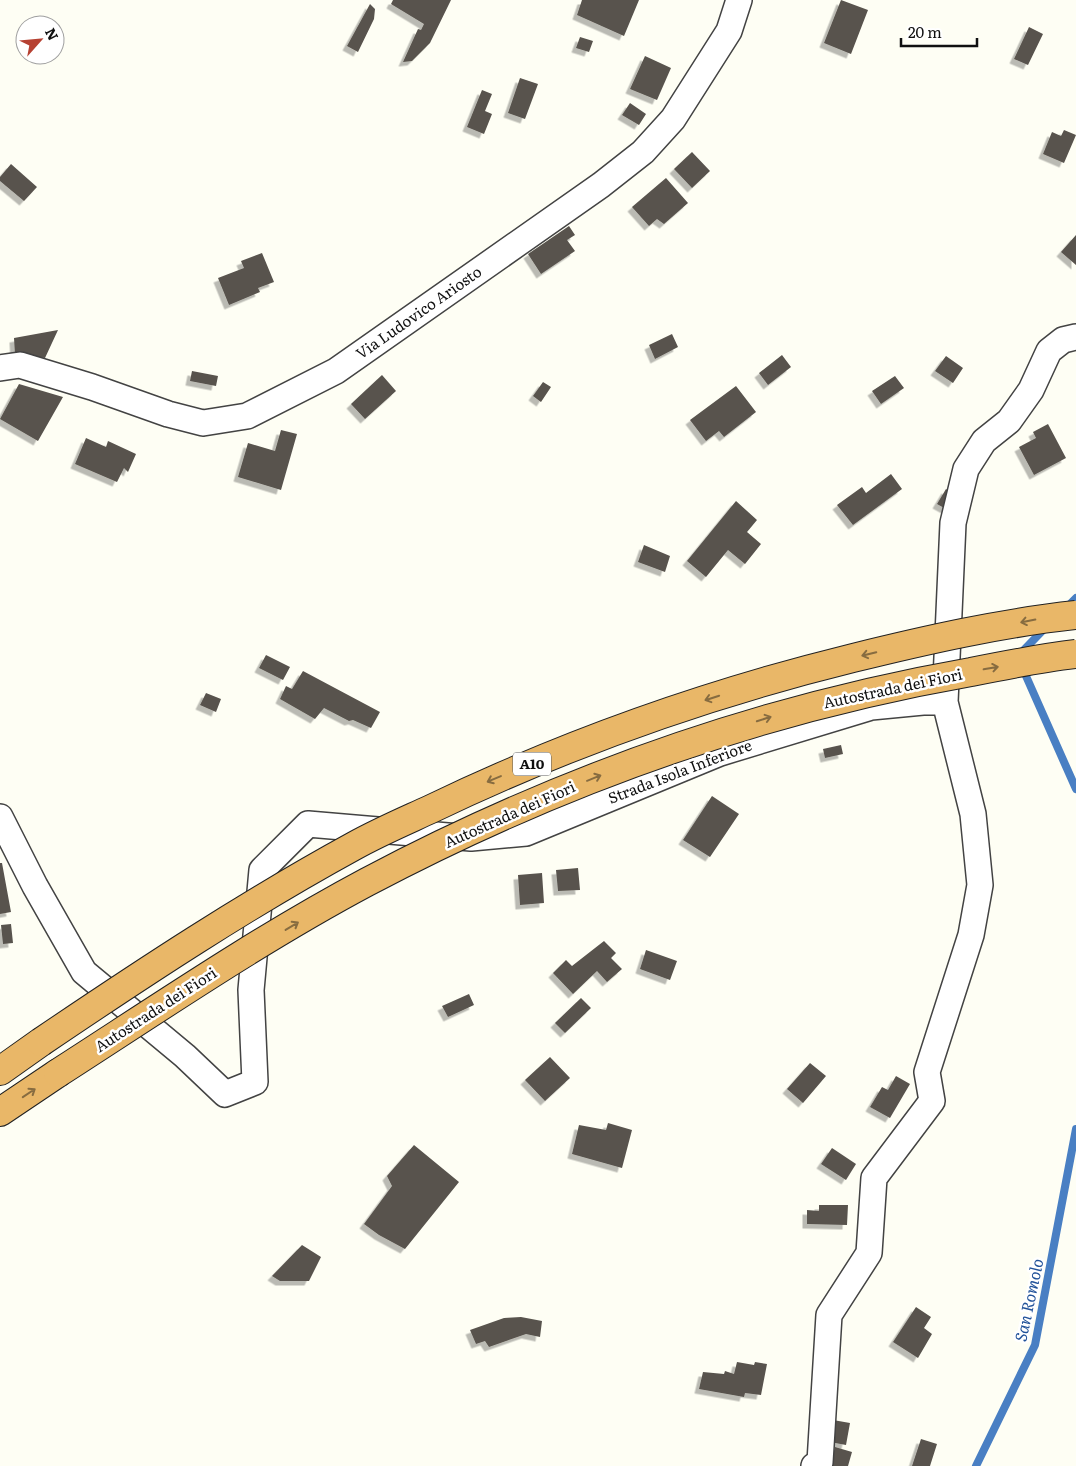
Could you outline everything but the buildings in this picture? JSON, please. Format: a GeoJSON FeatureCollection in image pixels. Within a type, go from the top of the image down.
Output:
{"type":"FeatureCollection","features":[{"type":"Feature","properties":{"kind":"highway","name":"A10"},"geometry":{"type":"LineString","coordinates":[[0,1071],[139,976],[247,908],[356,845],[492,780],[640,720],[782,676],[905,645],[1040,619],[1076,615]]}},
{"type":"Feature","properties":{"kind":"highway","name":"Autostrada dei Fiori"},"geometry":{"type":"LineString","coordinates":[[0,1112],[227,965],[365,883],[484,824],[598,777],[776,716],[902,684],[1076,654]]}},
{"type":"Feature","properties":{"kind":"street","name":"Via Ludovico Ariosto"},"geometry":{"type":"LineString","coordinates":[[0,368],[20,365],[92,387],[168,414],[203,423],[247,416],[336,371],[601,185],[643,152],[673,119],[729,31],[739,0]]}},
{"type":"Feature","properties":{"kind":"street"},"geometry":{"type":"LineString","coordinates":[[814,1466],[820,1462],[829,1315],[869,1253],[874,1178],[932,1101],[927,1072],[971,935],[980,885],[973,814],[945,702],[952,523],[966,469],[984,441],[1009,421],[1031,390],[1049,351],[1063,340],[1076,337]]}},
{"type":"Feature","properties":{"kind":"street","name":"Strada Isola Inferiore"},"geometry":{"type":"LineString","coordinates":[[0,818],[35,886],[84,972],[185,1056],[225,1094],[254,1082],[251,990],[262,870],[308,824],[471,838],[526,833],[720,753],[871,707],[945,702]]}},
{"type":"Feature","properties":{"kind":"waterway","name":"San Romolo"},"geometry":{"type":"LineString","coordinates":[[1065,609],[1076,598]]}},
{"type":"Feature","properties":{"kind":"waterway","name":"San Romolo"},"geometry":{"type":"LineString","coordinates":[[1019,655],[1046,627]]}},
{"type":"Feature","properties":{"kind":"waterway","name":"San Romolo"},"geometry":{"type":"LineString","coordinates":[[1022,667],[1076,789]]}},
{"type":"Feature","properties":{"kind":"waterway","name":"San Romolo"},"geometry":{"type":"LineString","coordinates":[[976,1466],[1035,1345],[1076,1129]]}}]}
